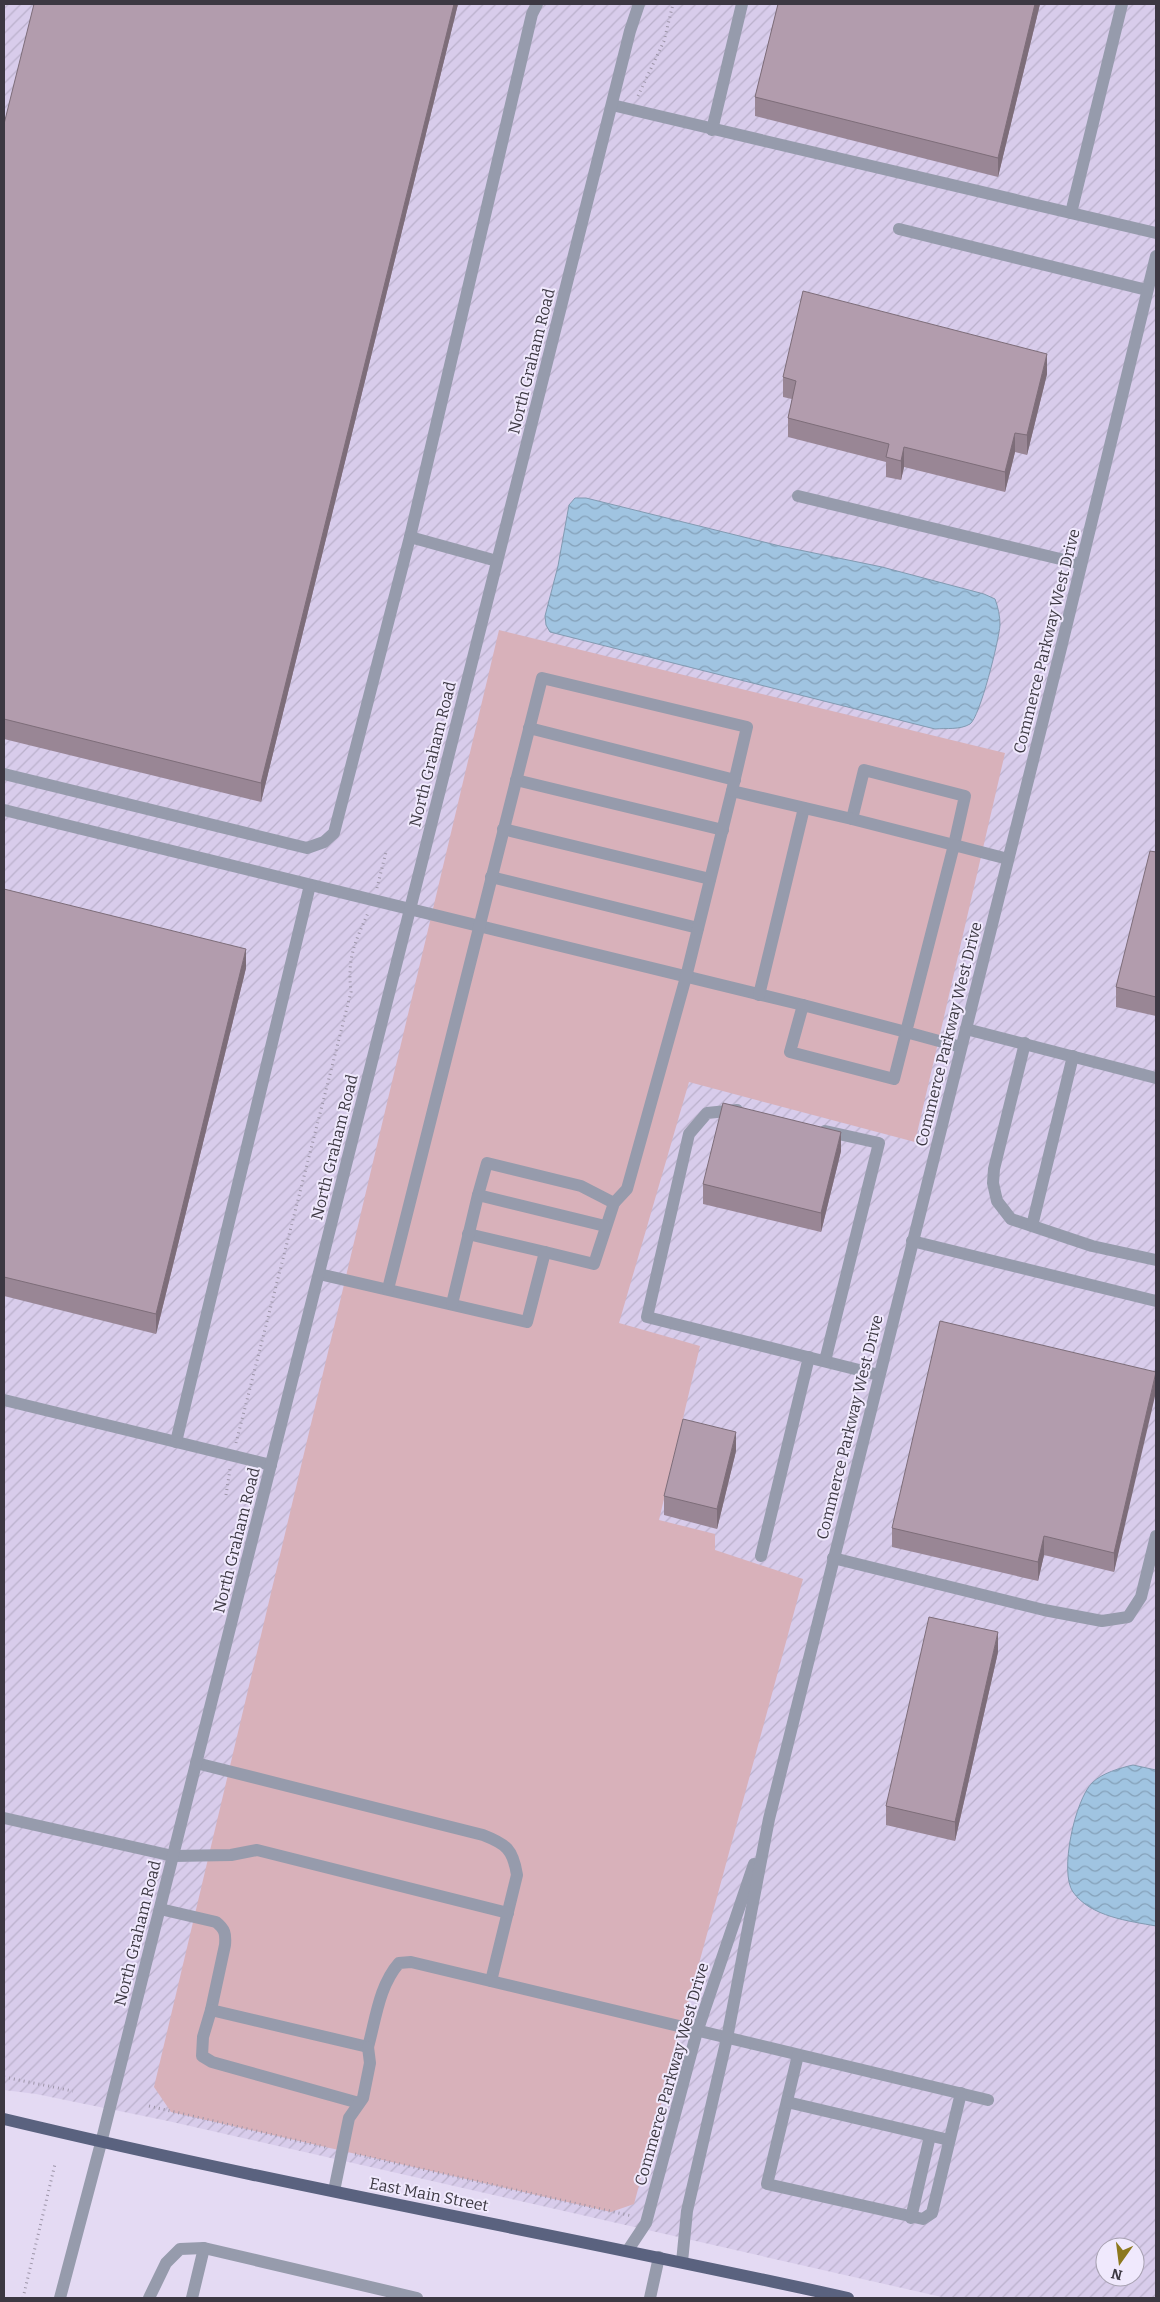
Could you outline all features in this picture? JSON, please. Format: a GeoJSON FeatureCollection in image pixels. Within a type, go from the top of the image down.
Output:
{"type":"FeatureCollection","features":[{"type":"Feature","properties":{"kind":"main road","name":"East Main Street"},"geometry":{"type":"LineString","coordinates":[[4,2119],[101,2142],[628,2250],[848,2298]]}},
{"type":"Feature","properties":{"kind":"street"},"geometry":{"type":"LineString","coordinates":[[4,774],[307,848],[324,842],[334,832],[410,537],[532,14],[537,4]]}},
{"type":"Feature","properties":{"kind":"street","name":"North Graham Road"},"geometry":{"type":"LineString","coordinates":[[60,2298],[160,1909],[497,562],[639,4]]}},
{"type":"Feature","properties":{"kind":"street"},"geometry":{"type":"LineString","coordinates":[[712,130],[742,4]]}},
{"type":"Feature","properties":{"kind":"street"},"geometry":{"type":"LineString","coordinates":[[1071,213],[1122,4]]}},
{"type":"Feature","properties":{"kind":"street"},"geometry":{"type":"LineString","coordinates":[[612,105],[1156,233]]}},
{"type":"Feature","properties":{"kind":"street"},"geometry":{"type":"LineString","coordinates":[[899,228],[1148,290]]}},
{"type":"Feature","properties":{"kind":"street","name":"Commerce Parkway West Drive"},"geometry":{"type":"LineString","coordinates":[[682,2262],[687,2211],[727,2038],[769,1819],[1082,564],[1156,256]]}},
{"type":"Feature","properties":{"kind":"street"},"geometry":{"type":"LineString","coordinates":[[798,496],[1082,564]]}},
{"type":"Feature","properties":{"kind":"street"},"geometry":{"type":"LineString","coordinates":[[410,537],[497,562]]}},
{"type":"Feature","properties":{"kind":"street"},"geometry":{"type":"LineString","coordinates":[[388,1289],[542,678],[747,727],[686,977],[627,1189],[614,1203],[594,1264],[468,1234]]}},
{"type":"Feature","properties":{"kind":"street"},"geometry":{"type":"LineString","coordinates":[[529,728],[734,785],[804,808],[1008,859]]}},
{"type":"Feature","properties":{"kind":"street"},"geometry":{"type":"LineString","coordinates":[[803,1006],[790,1052],[894,1079],[965,796],[864,770],[852,819]]}},
{"type":"Feature","properties":{"kind":"street"},"geometry":{"type":"LineString","coordinates":[[516,780],[722,830]]}},
{"type":"Feature","properties":{"kind":"street"},"geometry":{"type":"LineString","coordinates":[[759,995],[804,808]]}},
{"type":"Feature","properties":{"kind":"street"},"geometry":{"type":"LineString","coordinates":[[4,810],[759,995],[961,1047]]}},
{"type":"Feature","properties":{"kind":"street"},"geometry":{"type":"LineString","coordinates":[[503,829],[710,879]]}},
{"type":"Feature","properties":{"kind":"street"},"geometry":{"type":"LineString","coordinates":[[491,877],[698,928]]}},
{"type":"Feature","properties":{"kind":"street"},"geometry":{"type":"LineString","coordinates":[[176,1442],[310,885]]}},
{"type":"Feature","properties":{"kind":"street"},"geometry":{"type":"LineString","coordinates":[[966,1028],[1156,1078]]}},
{"type":"Feature","properties":{"kind":"street"},"geometry":{"type":"LineString","coordinates":[[1025,1043],[994,1169],[993,1183],[998,1201],[1011,1219],[1092,1246],[1156,1260]]}},
{"type":"Feature","properties":{"kind":"street"},"geometry":{"type":"LineString","coordinates":[[1032,1226],[1073,1056]]}},
{"type":"Feature","properties":{"kind":"street"},"geometry":{"type":"LineString","coordinates":[[750,1113],[732,1109],[707,1113],[690,1134],[647,1316],[879,1375]]}},
{"type":"Feature","properties":{"kind":"street"},"geometry":{"type":"LineString","coordinates":[[814,1128],[878,1143],[825,1361]]}},
{"type":"Feature","properties":{"kind":"street"},"geometry":{"type":"LineString","coordinates":[[452,1304],[487,1163],[581,1186],[614,1203]]}},
{"type":"Feature","properties":{"kind":"street"},"geometry":{"type":"LineString","coordinates":[[478,1195],[605,1226]]}},
{"type":"Feature","properties":{"kind":"street"},"geometry":{"type":"LineString","coordinates":[[912,1241],[1156,1301]]}},
{"type":"Feature","properties":{"kind":"street"},"geometry":{"type":"LineString","coordinates":[[319,1274],[527,1322],[545,1252]]}},
{"type":"Feature","properties":{"kind":"street"},"geometry":{"type":"LineString","coordinates":[[761,1556],[809,1357]]}},
{"type":"Feature","properties":{"kind":"street"},"geometry":{"type":"LineString","coordinates":[[4,1400],[271,1466]]}},
{"type":"Feature","properties":{"kind":"street"},"geometry":{"type":"LineString","coordinates":[[833,1558],[1044,1610],[1102,1621],[1128,1617],[1141,1597],[1156,1536]]}},
{"type":"Feature","properties":{"kind":"street"},"geometry":{"type":"LineString","coordinates":[[196,1764],[483,1835],[505,1844],[515,1860],[518,1875],[491,1981]]}},
{"type":"Feature","properties":{"kind":"street"},"geometry":{"type":"LineString","coordinates":[[4,1818],[173,1856],[231,1855],[257,1850],[508,1913]]}},
{"type":"Feature","properties":{"kind":"street","name":"Commerce Parkway West Drive"},"geometry":{"type":"LineString","coordinates":[[628,2250],[646,2223],[697,2031],[769,1819]]}},
{"type":"Feature","properties":{"kind":"street"},"geometry":{"type":"LineString","coordinates":[[160,1909],[216,1922],[223,1928],[226,1935],[212,2010],[203,2037],[202,2056],[212,2062],[360,2103]]}},
{"type":"Feature","properties":{"kind":"street"},"geometry":{"type":"LineString","coordinates":[[334,2191],[349,2118],[363,2098],[370,2062],[368,2047],[383,1989],[390,1973],[399,1963],[411,1962],[988,2100]]}},
{"type":"Feature","properties":{"kind":"street"},"geometry":{"type":"LineString","coordinates":[[212,2010],[368,2047]]}},
{"type":"Feature","properties":{"kind":"street"},"geometry":{"type":"LineString","coordinates":[[798,2055],[767,2184],[911,2218],[923,2219],[932,2213],[960,2093]]}},
{"type":"Feature","properties":{"kind":"street"},"geometry":{"type":"LineString","coordinates":[[787,2102],[949,2140]]}},
{"type":"Feature","properties":{"kind":"street"},"geometry":{"type":"LineString","coordinates":[[911,2218],[930,2136]]}},
{"type":"Feature","properties":{"kind":"street"},"geometry":{"type":"LineString","coordinates":[[192,2298],[204,2248]]}},
{"type":"Feature","properties":{"kind":"street"},"geometry":{"type":"LineString","coordinates":[[149,2298],[166,2263],[180,2249],[204,2248],[418,2298]]}},
{"type":"Feature","properties":{"kind":"street"},"geometry":{"type":"LineString","coordinates":[[650,2298],[659,2257]]}},
{"type":"Feature","properties":{"kind":"path"},"geometry":{"type":"LineString","coordinates":[[631,110],[664,42],[673,4]]}},
{"type":"Feature","properties":{"kind":"path"},"geometry":{"type":"LineString","coordinates":[[226,1495],[233,1456],[351,992],[348,971],[352,950],[374,900],[386,852]]}},
{"type":"Feature","properties":{"kind":"path"},"geometry":{"type":"LineString","coordinates":[[4,2077],[73,2091]]}},
{"type":"Feature","properties":{"kind":"path"},"geometry":{"type":"LineString","coordinates":[[149,2106],[632,2216]]}},
{"type":"Feature","properties":{"kind":"path"},"geometry":{"type":"LineString","coordinates":[[23,2298],[55,2164]]}},
{"type":"Feature","properties":{"kind":"shaded area"},"geometry":{"type":"Polygon","coordinates":[[[4,4],[1156,4],[1156,2298],[946,2298],[168,2121],[36,2094],[4,2090],[4,4]]]}},
{"type":"Feature","properties":{"kind":"shaded area"},"geometry":{"type":"Polygon","coordinates":[[[499,630],[1005,753],[915,1142],[689,1082],[619,1323],[700,1346],[659,1520],[715,1534],[715,1550],[803,1579],[634,2204],[611,2212],[171,2112],[154,2087],[499,630]]]}},
{"type":"Feature","properties":{"kind":"water"},"geometry":{"type":"Polygon","coordinates":[[[575,498],[586,498],[780,546],[882,567],[984,594],[995,599],[1000,618],[999,633],[988,678],[974,718],[970,724],[962,727],[935,729],[550,632],[546,625],[545,616],[558,566],[569,505],[575,498]]]}},
{"type":"Feature","properties":{"kind":"water"},"geometry":{"type":"Polygon","coordinates":[[[1133,1765],[1156,1770],[1156,1926],[1123,1920],[1090,1907],[1073,1892],[1069,1882],[1068,1853],[1071,1836],[1080,1804],[1086,1792],[1092,1783],[1101,1776],[1133,1765]]]}},
{"type":"Feature","properties":{"kind":"building"},"geometry":{"type":"Polygon","coordinates":[[[34,4],[454,4],[261,783],[4,719],[4,124],[34,4]]]}},
{"type":"Feature","properties":{"kind":"building"},"geometry":{"type":"Polygon","coordinates":[[[778,4],[1035,4],[998,158],[755,97],[778,4]]]}},
{"type":"Feature","properties":{"kind":"building"},"geometry":{"type":"Polygon","coordinates":[[[803,291],[1047,354],[1027,435],[1015,433],[1005,472],[904,447],[901,461],[886,457],[889,444],[788,418],[796,381],[783,377],[803,291]]]}},
{"type":"Feature","properties":{"kind":"building"},"geometry":{"type":"Polygon","coordinates":[[[1150,851],[1156,852],[1156,997],[1116,987],[1150,851]]]}},
{"type":"Feature","properties":{"kind":"building"},"geometry":{"type":"Polygon","coordinates":[[[4,889],[246,949],[156,1314],[4,1277],[4,889]]]}},
{"type":"Feature","properties":{"kind":"building"},"geometry":{"type":"Polygon","coordinates":[[[723,1103],[841,1132],[821,1213],[703,1184],[723,1103]]]}},
{"type":"Feature","properties":{"kind":"building"},"geometry":{"type":"Polygon","coordinates":[[[940,1321],[1156,1372],[1114,1553],[1044,1536],[1038,1562],[892,1528],[940,1321]]]}},
{"type":"Feature","properties":{"kind":"building"},"geometry":{"type":"Polygon","coordinates":[[[683,1419],[736,1432],[717,1509],[664,1496],[683,1419]]]}},
{"type":"Feature","properties":{"kind":"building"},"geometry":{"type":"Polygon","coordinates":[[[929,1617],[998,1632],[955,1822],[886,1806],[929,1617]]]}}]}
